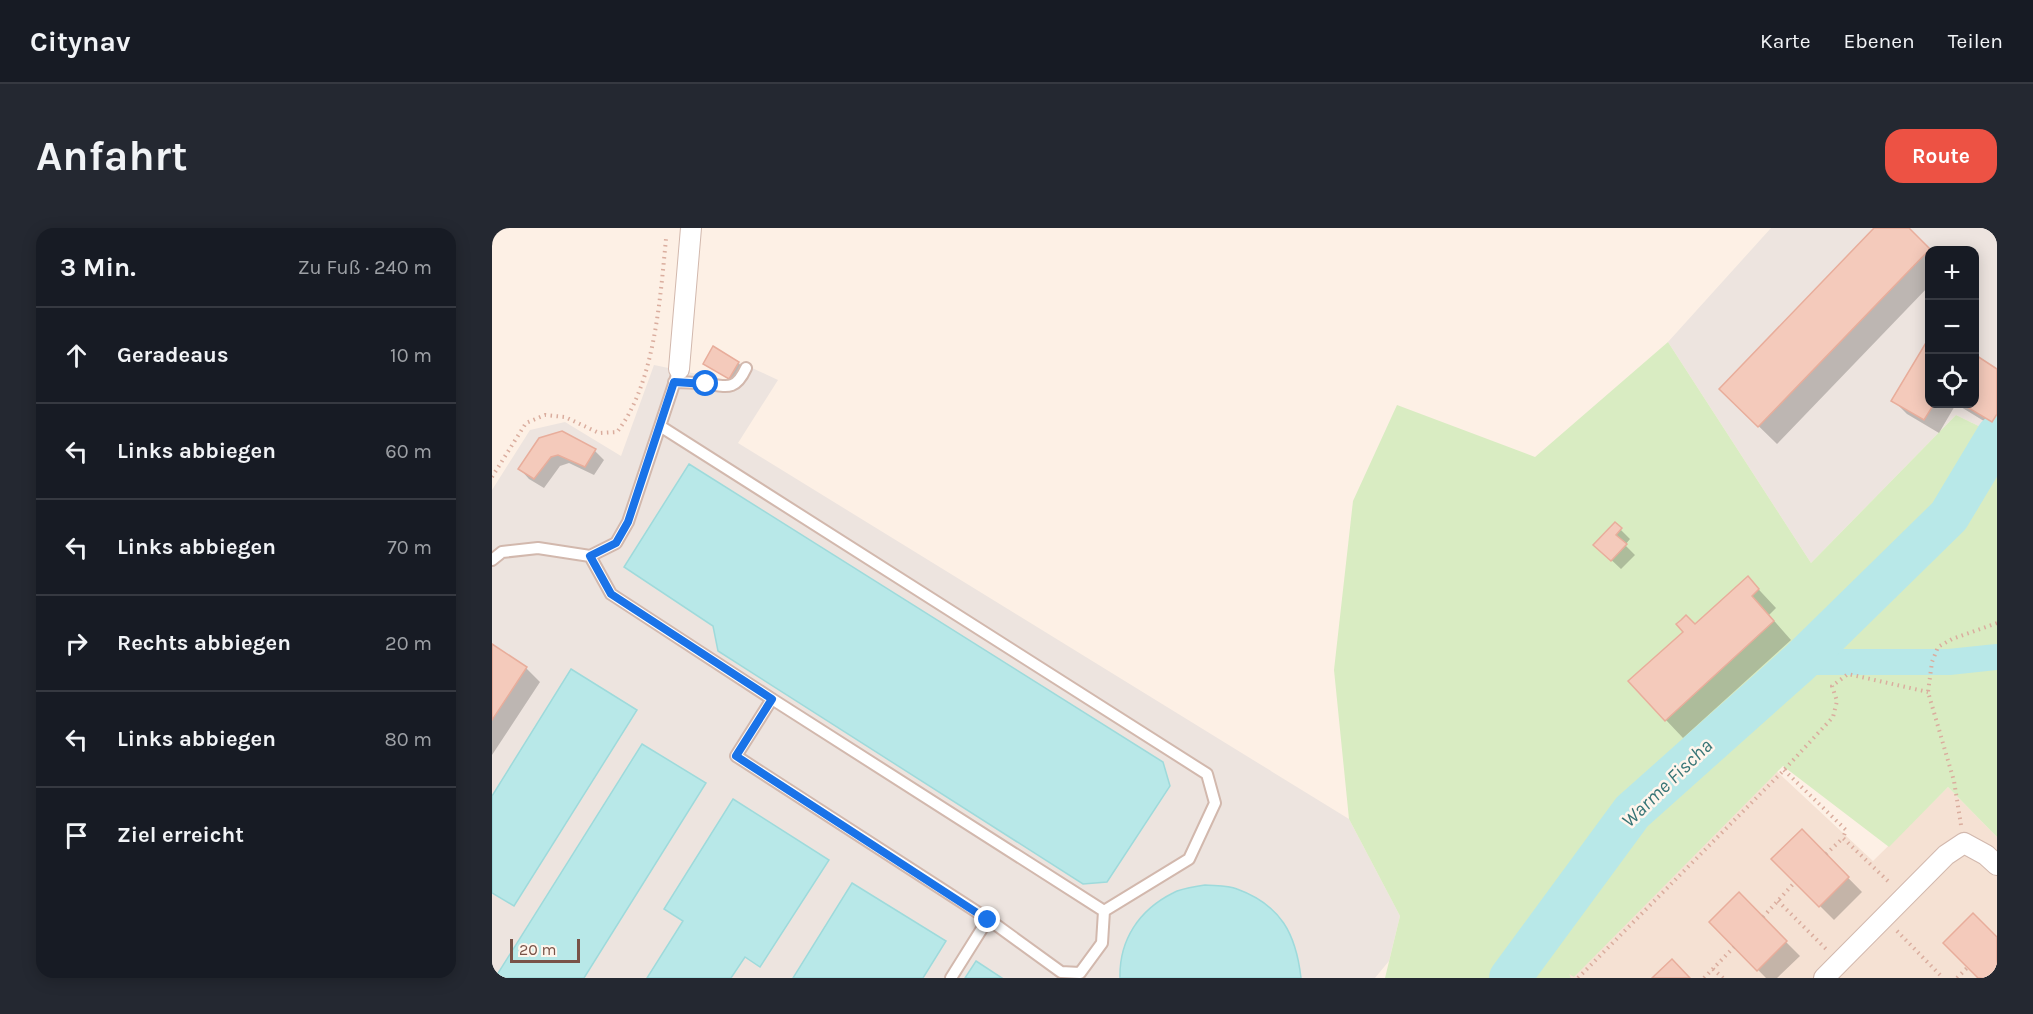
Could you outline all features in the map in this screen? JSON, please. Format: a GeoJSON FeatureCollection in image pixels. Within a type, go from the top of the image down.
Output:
{"type":"FeatureCollection","features":[{"type":"Feature","properties":{"kind":"street"},"geometry":{"type":"LineString","coordinates":[[677,375],[691,228]]}},
{"type":"Feature","properties":{"kind":"street"},"geometry":{"type":"LineString","coordinates":[[1824,978],[1946,855],[1964,843],[1986,855],[1997,865]]}},
{"type":"Feature","properties":{"kind":"lane"},"geometry":{"type":"LineString","coordinates":[[492,560],[502,552],[538,548],[590,556],[616,543],[628,522],[677,375],[724,388],[734,385],[746,368]]}},
{"type":"Feature","properties":{"kind":"lane"},"geometry":{"type":"LineString","coordinates":[[660,426],[1207,774],[1215,803],[1189,859],[1104,911]]}},
{"type":"Feature","properties":{"kind":"lane"},"geometry":{"type":"LineString","coordinates":[[590,556],[611,594],[1104,911]]}},
{"type":"Feature","properties":{"kind":"lane"},"geometry":{"type":"LineString","coordinates":[[772,699],[736,756],[988,920],[1059,975],[1080,973],[1102,944],[1104,911]]}},
{"type":"Feature","properties":{"kind":"lane"},"geometry":{"type":"LineString","coordinates":[[951,978],[988,920]]}},
{"type":"Feature","properties":{"kind":"path"},"geometry":{"type":"LineString","coordinates":[[492,477],[526,423],[545,415],[565,417],[599,433],[617,432],[627,420],[645,372],[657,327],[667,228]]}},
{"type":"Feature","properties":{"kind":"path"},"geometry":{"type":"LineString","coordinates":[[1964,843],[1954,781],[1928,692],[1932,662],[1938,647],[1952,639],[1997,623]]}},
{"type":"Feature","properties":{"kind":"path"},"geometry":{"type":"LineString","coordinates":[[1578,978],[1784,770],[1833,717],[1837,700],[1832,686],[1848,674],[1928,692]]}},
{"type":"Feature","properties":{"kind":"path"},"geometry":{"type":"LineString","coordinates":[[1784,770],[1846,830],[1843,838],[1826,854]]}},
{"type":"Feature","properties":{"kind":"path"},"geometry":{"type":"LineString","coordinates":[[1843,838],[1904,897]]}},
{"type":"Feature","properties":{"kind":"path"},"geometry":{"type":"LineString","coordinates":[[1763,917],[1795,882]]}},
{"type":"Feature","properties":{"kind":"path"},"geometry":{"type":"LineString","coordinates":[[1778,901],[1839,963]]}},
{"type":"Feature","properties":{"kind":"path"},"geometry":{"type":"LineString","coordinates":[[1884,918],[1943,978]]}},
{"type":"Feature","properties":{"kind":"path"},"geometry":{"type":"LineString","coordinates":[[1704,978],[1734,947]]}},
{"type":"Feature","properties":{"kind":"path"},"geometry":{"type":"LineString","coordinates":[[1957,978],[1967,968]]}},
{"type":"Feature","properties":{"kind":"path"},"geometry":{"type":"LineString","coordinates":[[1713,969],[1724,978]]}},
{"type":"Feature","properties":{"kind":"shaded area"},"geometry":{"type":"Polygon","coordinates":[[[1771,228],[1997,228],[1997,435],[1956,415],[1811,563],[1668,342],[1771,228]]]}},
{"type":"Feature","properties":{"kind":"shaded area"},"geometry":{"type":"Polygon","coordinates":[[[739,362],[778,380],[738,443],[1349,819],[1400,916],[1389,961],[1375,978],[492,978],[492,490],[530,430],[565,422],[621,456],[654,365],[726,380],[729,379],[739,362]]]}},
{"type":"Feature","properties":{"kind":"shaded area"},"geometry":{"type":"Polygon","coordinates":[[[1772,767],[1873,861],[1948,787],[1997,837],[1997,978],[1571,978],[1566,972],[1772,767]]]}},
{"type":"Feature","properties":{"kind":"green space"},"geometry":{"type":"Polygon","coordinates":[[[1668,342],[1811,563],[1956,415],[1997,435],[1997,837],[1948,787],[1889,847],[1783,766],[1574,977],[1569,974],[1571,978],[1385,978],[1400,916],[1349,819],[1334,670],[1353,501],[1397,405],[1535,457],[1668,342]]]}},
{"type":"Feature","properties":{"kind":"water"},"geometry":{"type":"Polygon","coordinates":[[[689,464],[1163,762],[1170,786],[1107,882],[1083,884],[718,651],[713,626],[624,567],[689,464]]]}},
{"type":"Feature","properties":{"kind":"water"},"geometry":{"type":"Polygon","coordinates":[[[571,669],[637,710],[514,906],[492,893],[492,796],[571,669]]]}},
{"type":"Feature","properties":{"kind":"water"},"geometry":{"type":"Polygon","coordinates":[[[642,744],[706,783],[584,978],[495,978],[642,744]]]}},
{"type":"Feature","properties":{"kind":"water"},"geometry":{"type":"Polygon","coordinates":[[[733,799],[829,860],[760,967],[745,957],[731,978],[647,978],[683,921],[664,909],[733,799]]]}},
{"type":"Feature","properties":{"kind":"water"},"geometry":{"type":"Polygon","coordinates":[[[852,883],[946,941],[923,978],[793,978],[852,883]]]}},
{"type":"Feature","properties":{"kind":"water"},"geometry":{"type":"Polygon","coordinates":[[[1205,885],[1237,889],[1265,903],[1284,923],[1290,935],[1299,962],[1301,978],[1120,978],[1123,951],[1127,939],[1141,917],[1173,893],[1205,885]]]}},
{"type":"Feature","properties":{"kind":"water"},"geometry":{"type":"Polygon","coordinates":[[[976,961],[1002,978],[965,978],[976,961]]]}},
{"type":"Feature","properties":{"kind":"building"},"geometry":{"type":"Polygon","coordinates":[[[1874,228],[1909,228],[1927,246],[1925,246],[1925,254],[1758,427],[1719,389],[1874,228]]]}},
{"type":"Feature","properties":{"kind":"building"},"geometry":{"type":"Polygon","coordinates":[[[1925,344],[1925,408],[1932,408],[1924,420],[1891,401],[1925,344]]]}},
{"type":"Feature","properties":{"kind":"building"},"geometry":{"type":"Polygon","coordinates":[[[713,346],[739,362],[729,379],[703,364],[713,346]]]}},
{"type":"Feature","properties":{"kind":"building"},"geometry":{"type":"Polygon","coordinates":[[[1979,357],[1997,369],[1997,414],[1992,422],[1969,408],[1979,408],[1979,357]]]}},
{"type":"Feature","properties":{"kind":"building"},"geometry":{"type":"Polygon","coordinates":[[[562,431],[596,449],[585,467],[558,455],[551,457],[534,479],[518,469],[539,438],[562,431]]]}},
{"type":"Feature","properties":{"kind":"building"},"geometry":{"type":"Polygon","coordinates":[[[1615,522],[1622,528],[1616,535],[1627,544],[1611,561],[1593,545],[1615,522]]]}},
{"type":"Feature","properties":{"kind":"building"},"geometry":{"type":"Polygon","coordinates":[[[1748,576],[1759,589],[1752,596],[1774,621],[1665,721],[1628,681],[1683,632],[1676,624],[1686,615],[1695,624],[1748,576]]]}},
{"type":"Feature","properties":{"kind":"building"},"geometry":{"type":"Polygon","coordinates":[[[492,644],[527,667],[492,720],[492,644]]]}},
{"type":"Feature","properties":{"kind":"building"},"geometry":{"type":"Polygon","coordinates":[[[1802,829],[1849,877],[1819,907],[1771,859],[1802,829]]]}},
{"type":"Feature","properties":{"kind":"building"},"geometry":{"type":"Polygon","coordinates":[[[1739,892],[1787,941],[1757,971],[1709,922],[1739,892]]]}},
{"type":"Feature","properties":{"kind":"building"},"geometry":{"type":"Polygon","coordinates":[[[1973,913],[1997,937],[1997,978],[1978,978],[1943,943],[1973,913]]]}},
{"type":"Feature","properties":{"kind":"building"},"geometry":{"type":"Polygon","coordinates":[[[1672,959],[1690,978],[1652,978],[1672,959]]]}},
{"type":"Feature","properties":{"kind":"waterway","name":"Warme Fischa"},"geometry":{"type":"LineString","coordinates":[[1510,978],[1632,812],[1800,662],[1949,516],[1997,436]]}},
{"type":"Feature","properties":{"kind":"waterway","name":"Warme Fischa"},"geometry":{"type":"LineString","coordinates":[[1800,662],[1949,662],[1997,657]]}},
{"type":"Feature","properties":{"kind":"route"},"geometry":{"type":"LineString","coordinates":[[706,384],[674,382],[628,522],[616,543],[590,556],[611,594],[772,699],[736,756],[988,920]]}}]}
